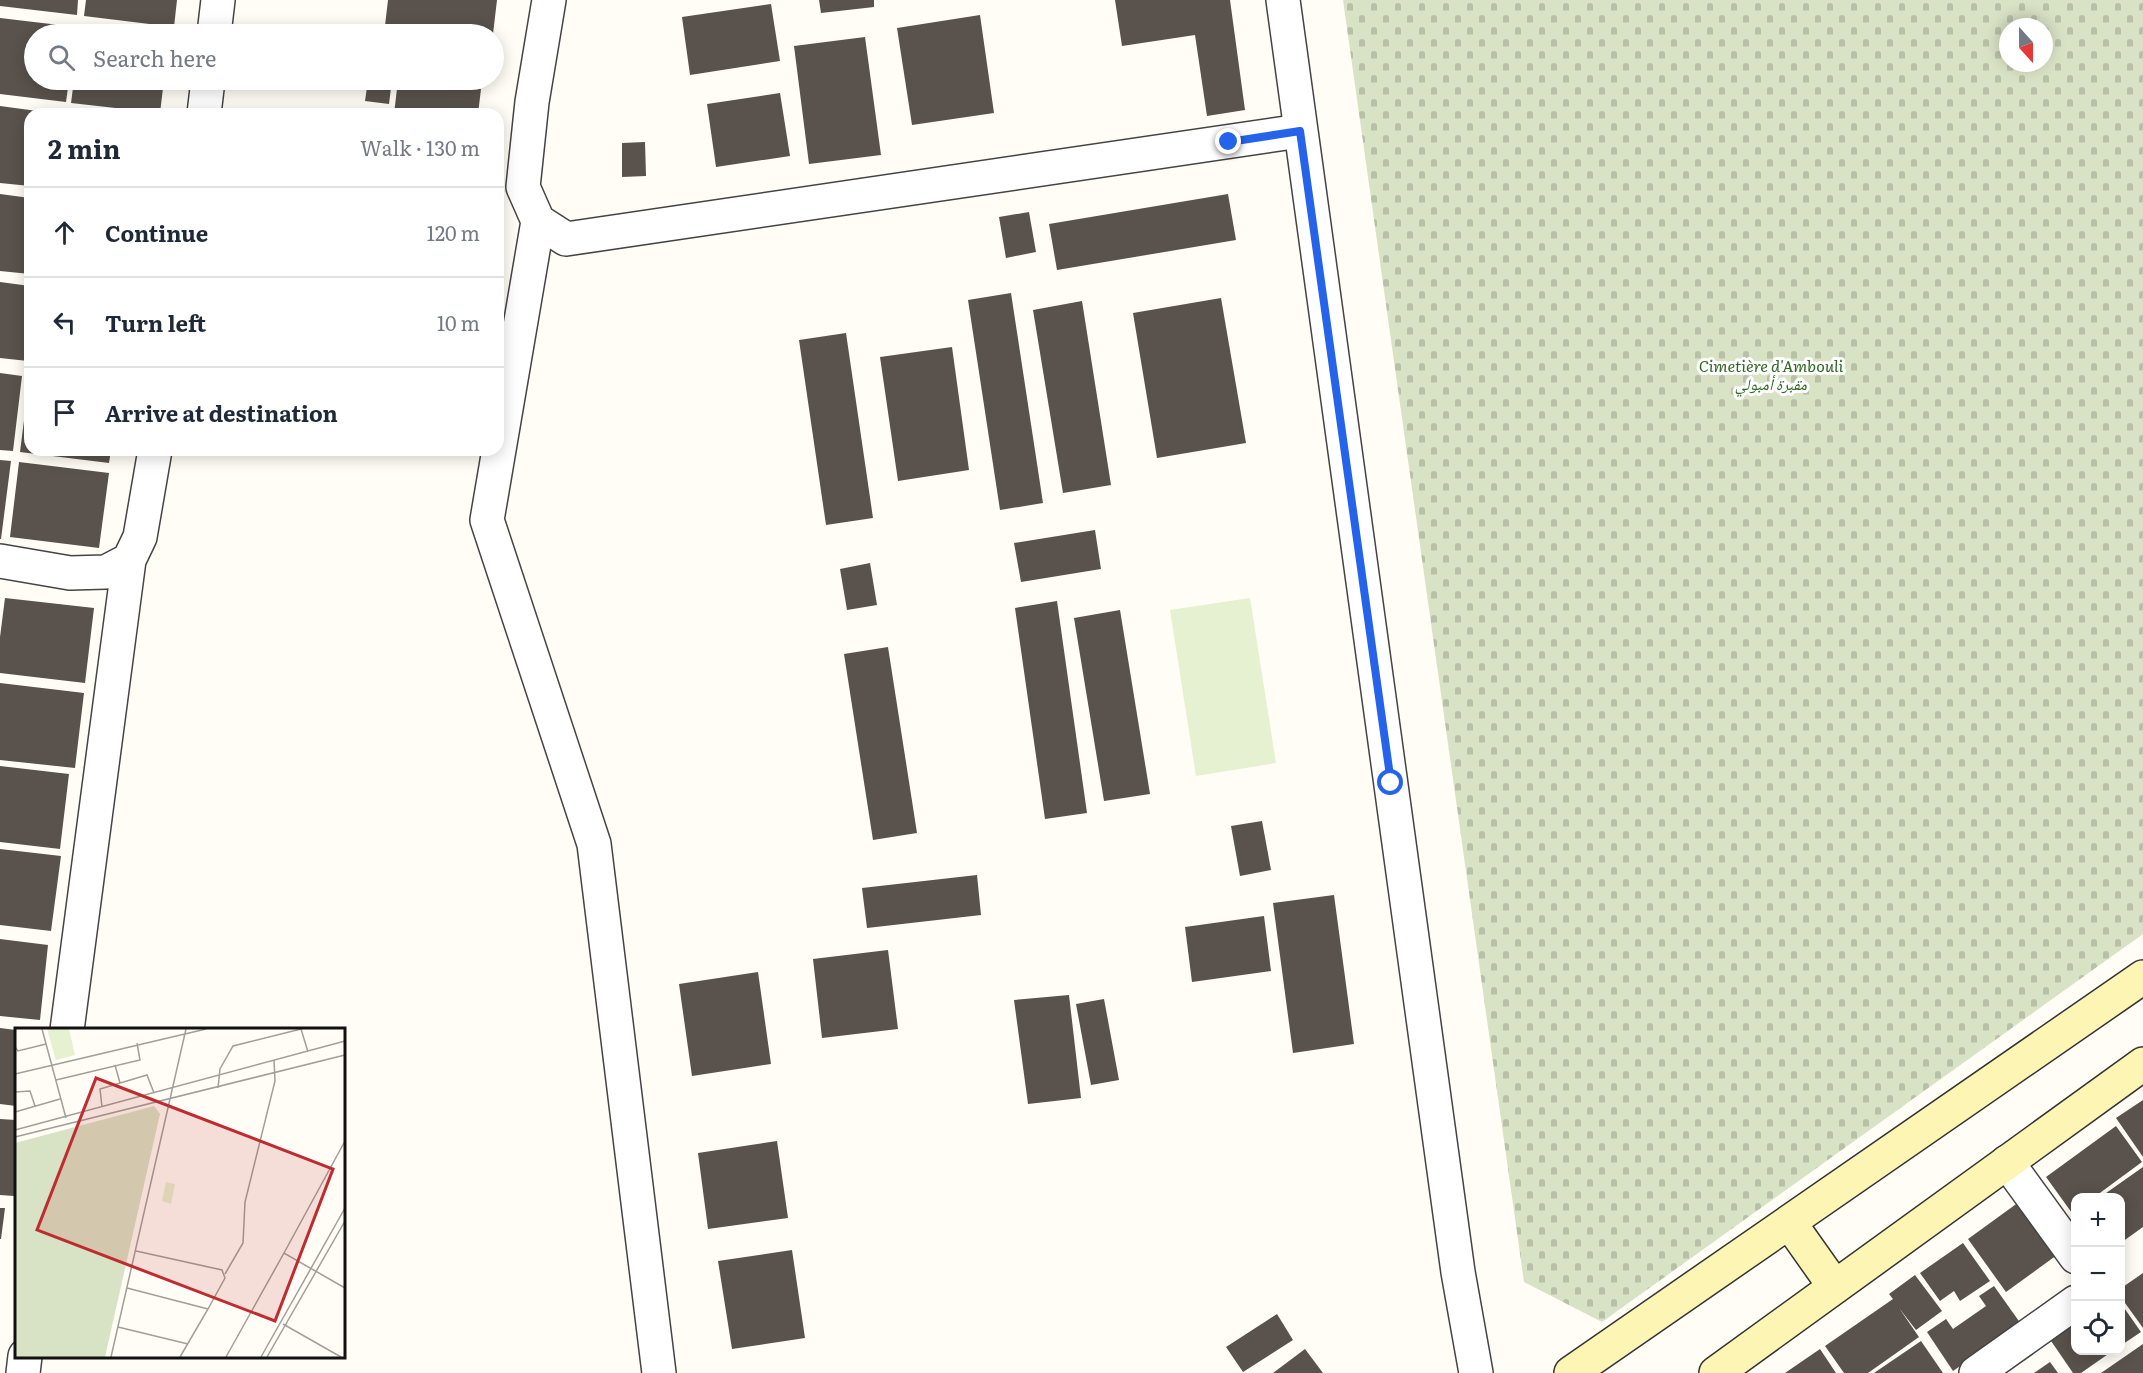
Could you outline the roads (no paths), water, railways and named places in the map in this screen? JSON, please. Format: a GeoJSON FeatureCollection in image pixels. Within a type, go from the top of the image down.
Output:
{"type":"FeatureCollection","features":[{"type":"Feature","properties":{"kind":"main road"},"geometry":{"type":"LineString","coordinates":[[1570,1373],[2143,977]]}},
{"type":"Feature","properties":{"kind":"main road"},"geometry":{"type":"LineString","coordinates":[[1716,1373],[2143,1064]]}},
{"type":"Feature","properties":{"kind":"main road"},"geometry":{"type":"LineString","coordinates":[[1789,1222],[1835,1287]]}},
{"type":"Feature","properties":{"kind":"street"},"geometry":{"type":"LineString","coordinates":[[215,24],[218,0]]}},
{"type":"Feature","properties":{"kind":"street"},"geometry":{"type":"LineString","coordinates":[[549,0],[532,102],[523,187],[538,221],[566,239],[1300,131]]}},
{"type":"Feature","properties":{"kind":"street"},"geometry":{"type":"LineString","coordinates":[[1283,0],[1458,1272],[1476,1373]]}},
{"type":"Feature","properties":{"kind":"street"},"geometry":{"type":"LineString","coordinates":[[205,108],[207,90]]}},
{"type":"Feature","properties":{"kind":"street"},"geometry":{"type":"LineString","coordinates":[[504,420],[538,221]]}},
{"type":"Feature","properties":{"kind":"street"},"geometry":{"type":"LineString","coordinates":[[67,1028],[129,560],[141,537],[154,456]]}},
{"type":"Feature","properties":{"kind":"street"},"geometry":{"type":"LineString","coordinates":[[498,456],[487,520],[594,844],[659,1373]]}},
{"type":"Feature","properties":{"kind":"street"},"geometry":{"type":"LineString","coordinates":[[0,561],[70,573],[106,572],[129,560]]}},
{"type":"Feature","properties":{"kind":"street"},"geometry":{"type":"LineString","coordinates":[[2007,1162],[2071,1250]]}},
{"type":"Feature","properties":{"kind":"street"},"geometry":{"type":"LineString","coordinates":[[1976,1373],[2071,1306]]}},
{"type":"Feature","properties":{"kind":"street"},"geometry":{"type":"LineString","coordinates":[[23,1373],[25,1358]]}},
{"type":"Feature","properties":{"kind":"park label","name":"Cimetière d'Ambouli مقبرة أمبولي"},"geometry":{"type":"Point","coordinates":[1771,374]}}]}
